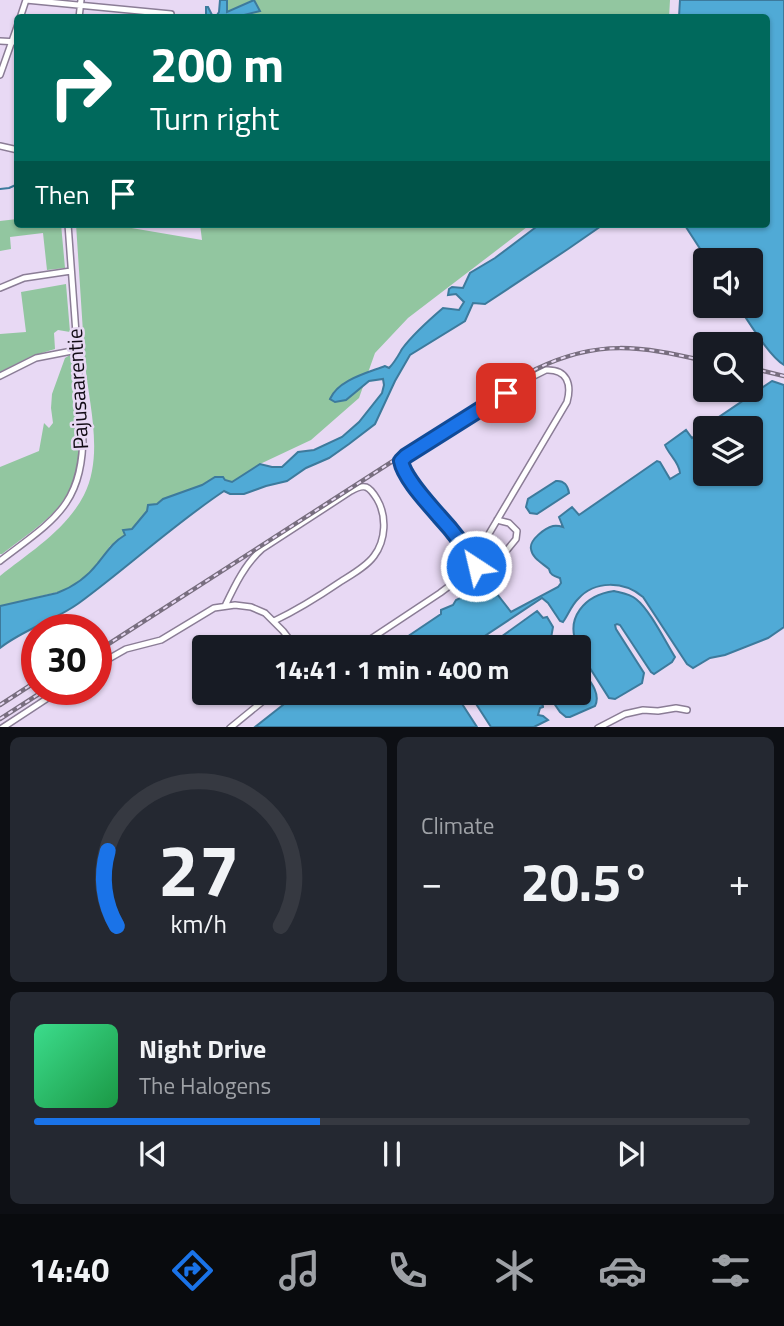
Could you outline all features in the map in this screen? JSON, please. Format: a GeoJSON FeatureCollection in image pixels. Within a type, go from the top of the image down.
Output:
{"type":"FeatureCollection","features":[{"type":"Feature","properties":{"kind":"street"},"geometry":{"type":"LineString","coordinates":[[26,0],[80,2],[171,14]]}},
{"type":"Feature","properties":{"kind":"street"},"geometry":{"type":"LineString","coordinates":[[117,14],[118,9]]}},
{"type":"Feature","properties":{"kind":"street"},"geometry":{"type":"LineString","coordinates":[[0,75],[14,44]]}},
{"type":"Feature","properties":{"kind":"street","name":"Pajusaarentie"},"geometry":{"type":"LineString","coordinates":[[0,561],[64,507],[77,484],[81,467],[83,449],[68,228]]}},
{"type":"Feature","properties":{"kind":"street"},"geometry":{"type":"LineString","coordinates":[[0,288],[24,278],[71,271]]}},
{"type":"Feature","properties":{"kind":"street"},"geometry":{"type":"LineString","coordinates":[[0,376],[36,358],[77,350]]}},
{"type":"Feature","properties":{"kind":"street"},"geometry":{"type":"LineString","coordinates":[[377,635],[476,566],[480,549],[567,402],[569,384],[560,372],[554,370],[537,373],[401,461],[403,469],[419,492],[466,549],[476,566]]}},
{"type":"Feature","properties":{"kind":"street"},"geometry":{"type":"LineString","coordinates":[[225,606],[238,579],[262,548],[351,491],[360,486],[369,488],[381,506],[384,517],[381,543],[374,557],[298,610],[274,621]]}},
{"type":"Feature","properties":{"kind":"street"},"geometry":{"type":"LineString","coordinates":[[476,566],[488,564],[516,540],[516,528],[497,520]]}},
{"type":"Feature","properties":{"kind":"street"},"geometry":{"type":"LineString","coordinates":[[112,657],[126,649],[161,639],[209,610],[225,606],[256,609],[274,621],[285,635]]}},
{"type":"Feature","properties":{"kind":"street"},"geometry":{"type":"LineString","coordinates":[[2,727],[36,705]]}},
{"type":"Feature","properties":{"kind":"street"},"geometry":{"type":"LineString","coordinates":[[230,727],[258,705]]}},
{"type":"Feature","properties":{"kind":"street"},"geometry":{"type":"LineString","coordinates":[[598,727],[625,714],[643,710],[687,710]]}},
{"type":"Feature","properties":{"kind":"green space"},"geometry":{"type":"Polygon","coordinates":[[[227,0],[253,0],[227,12],[227,0]]]}},
{"type":"Feature","properties":{"kind":"green space"},"geometry":{"type":"Polygon","coordinates":[[[253,0],[670,0],[669,14],[246,14],[260,10],[253,0]]]}},
{"type":"Feature","properties":{"kind":"green space"},"geometry":{"type":"Polygon","coordinates":[[[14,219],[14,228],[61,228],[65,268],[47,270],[43,233],[10,237],[11,249],[0,251],[0,221],[14,219]]]}},
{"type":"Feature","properties":{"kind":"green space"},"geometry":{"type":"Polygon","coordinates":[[[76,228],[132,228],[202,240],[200,228],[526,228],[408,318],[375,353],[359,398],[311,440],[260,464],[232,482],[223,477],[215,477],[202,485],[163,499],[153,505],[132,529],[124,530],[126,535],[110,546],[98,564],[66,590],[0,606],[0,576],[68,519],[84,495],[90,480],[94,447],[85,363],[76,228]]]}},
{"type":"Feature","properties":{"kind":"green space"},"geometry":{"type":"Polygon","coordinates":[[[66,284],[70,332],[58,330],[54,333],[55,349],[32,356],[0,372],[0,334],[26,332],[21,292],[66,284]]]}},
{"type":"Feature","properties":{"kind":"green space"},"geometry":{"type":"Polygon","coordinates":[[[73,353],[80,433],[76,472],[70,489],[47,519],[0,554],[0,467],[39,451],[44,423],[49,428],[53,423],[52,394],[65,358],[73,353]]]}},
{"type":"Feature","properties":{"kind":"water"},"geometry":{"type":"Polygon","coordinates":[[[220,0],[227,0],[227,12],[254,0],[260,11],[248,14],[218,14],[220,0]]]}},
{"type":"Feature","properties":{"kind":"water"},"geometry":{"type":"Polygon","coordinates":[[[680,0],[784,0],[784,365],[763,343],[763,332],[756,332],[746,318],[763,318],[763,248],[700,248],[687,228],[770,228],[770,14],[679,14],[680,0]]]}},
{"type":"Feature","properties":{"kind":"water"},"geometry":{"type":"Polygon","coordinates":[[[535,228],[598,228],[485,304],[473,303],[465,321],[410,355],[375,424],[349,444],[287,481],[244,494],[224,491],[79,603],[61,614],[21,614],[21,634],[0,648],[0,606],[57,593],[74,584],[90,572],[125,535],[123,530],[132,529],[147,511],[148,505],[157,504],[215,477],[223,477],[232,482],[260,464],[282,467],[298,452],[314,450],[342,437],[359,422],[382,393],[383,379],[369,381],[346,400],[335,402],[330,399],[334,392],[354,378],[385,366],[389,368],[411,338],[443,308],[459,310],[464,302],[456,294],[448,295],[449,289],[463,288],[470,273],[535,228]]]}},
{"type":"Feature","properties":{"kind":"water"},"geometry":{"type":"Polygon","coordinates":[[[772,381],[784,385],[784,627],[768,638],[710,658],[693,668],[687,664],[643,597],[627,588],[610,585],[593,588],[585,593],[573,605],[563,622],[542,598],[486,635],[410,635],[441,614],[441,610],[453,605],[468,592],[477,590],[483,582],[490,585],[511,612],[558,587],[560,578],[551,574],[533,555],[531,546],[535,538],[550,527],[563,527],[559,517],[572,507],[579,515],[657,461],[670,479],[680,473],[665,445],[686,430],[692,438],[693,486],[763,486],[763,416],[720,416],[741,402],[763,402],[763,387],[772,381]]]}},
{"type":"Feature","properties":{"kind":"water"},"geometry":{"type":"Polygon","coordinates":[[[556,481],[565,484],[569,493],[537,514],[530,513],[526,507],[528,499],[556,481]]]}},
{"type":"Feature","properties":{"kind":"water"},"geometry":{"type":"Polygon","coordinates":[[[614,591],[636,599],[652,618],[675,657],[654,674],[620,625],[615,625],[644,673],[642,683],[615,699],[609,698],[591,670],[591,635],[574,635],[580,610],[594,597],[614,591]]]}},
{"type":"Feature","properties":{"kind":"water"},"geometry":{"type":"Polygon","coordinates":[[[537,611],[543,618],[547,617],[553,627],[552,635],[504,635],[537,611]]]}},
{"type":"Feature","properties":{"kind":"water"},"geometry":{"type":"Polygon","coordinates":[[[591,682],[597,696],[595,706],[570,717],[560,712],[555,705],[591,705],[591,682]]]}},
{"type":"Feature","properties":{"kind":"water"},"geometry":{"type":"Polygon","coordinates":[[[283,705],[463,705],[477,727],[255,727],[283,705]]]}},
{"type":"Feature","properties":{"kind":"water"},"geometry":{"type":"Polygon","coordinates":[[[477,705],[542,705],[538,715],[548,720],[534,727],[491,727],[477,705]]]}},
{"type":"Feature","properties":{"kind":"waterway"},"geometry":{"type":"LineString","coordinates":[[0,189],[14,186]]}},
{"type":"Feature","properties":{"kind":"railway"},"geometry":{"type":"LineString","coordinates":[[112,642],[536,369],[558,359],[600,349],[640,349],[693,359]]}},
{"type":"Feature","properties":{"kind":"railway"},"geometry":{"type":"LineString","coordinates":[[763,371],[784,376]]}},
{"type":"Feature","properties":{"kind":"railway"},"geometry":{"type":"LineString","coordinates":[[0,705],[21,691]]}},
{"type":"Feature","properties":{"kind":"railway"},"geometry":{"type":"LineString","coordinates":[[0,719],[22,705]]}},
{"type":"Feature","properties":{"kind":"route"},"geometry":{"type":"LineString","coordinates":[[476,566],[466,549],[419,492],[403,469],[401,461],[506,393]]}}]}
